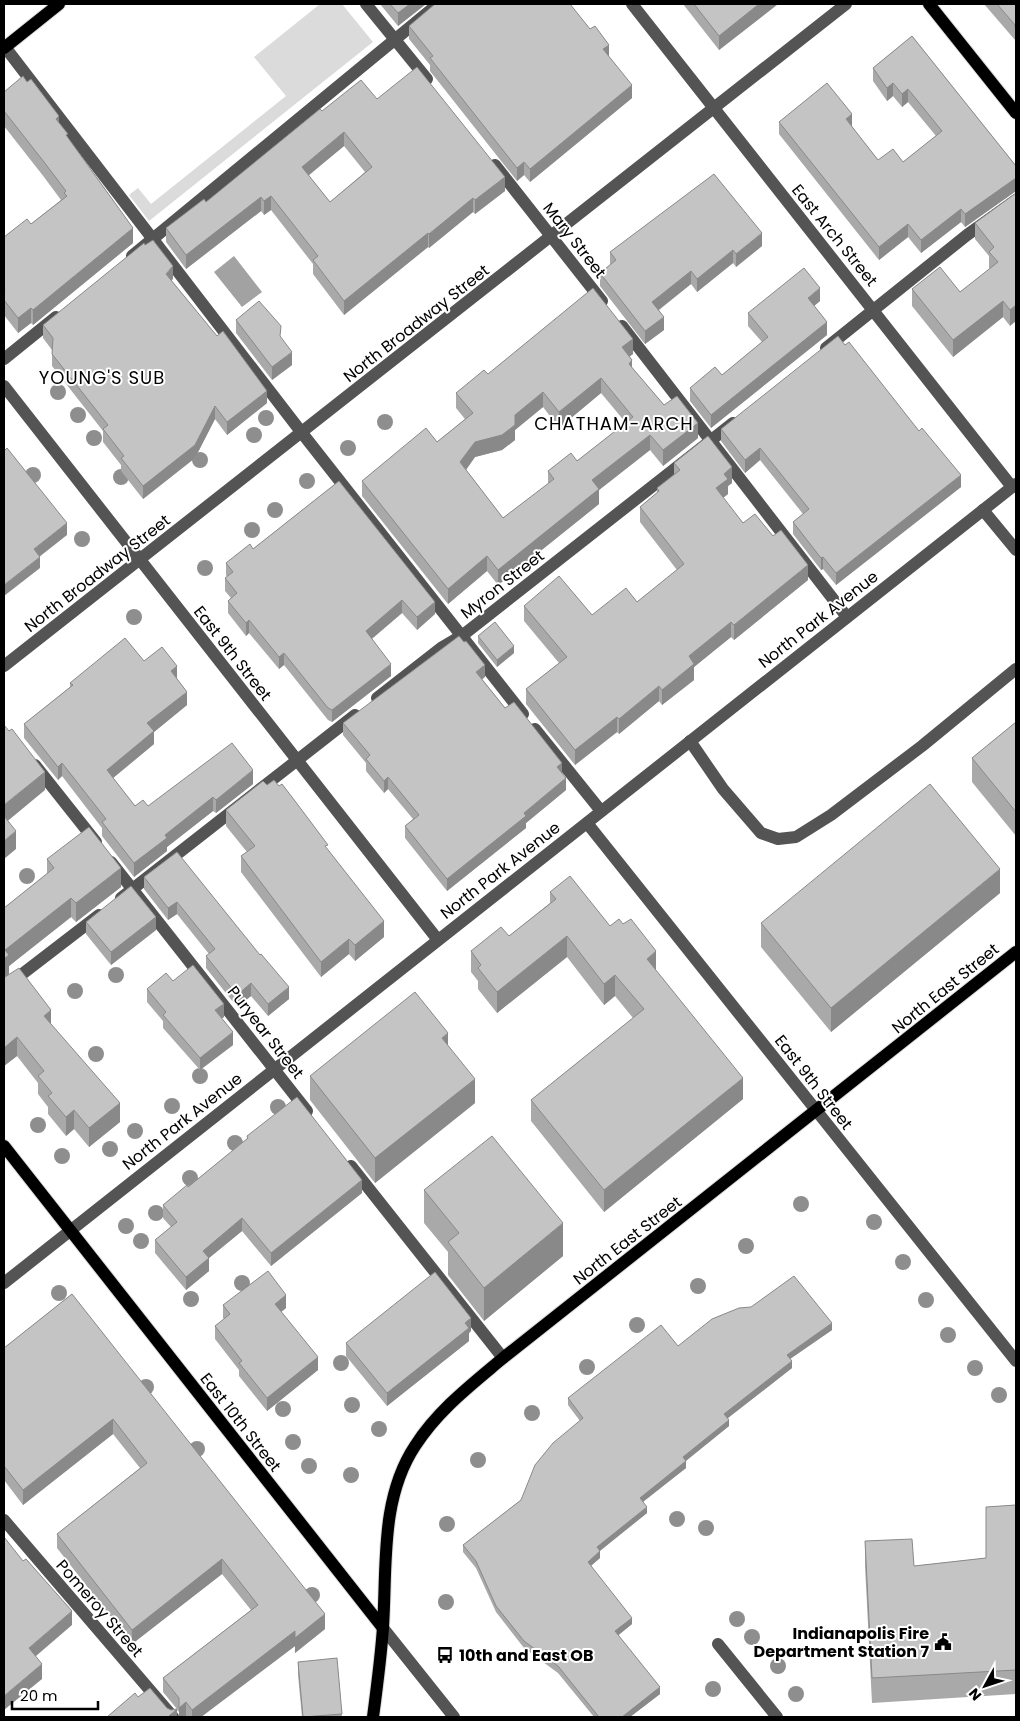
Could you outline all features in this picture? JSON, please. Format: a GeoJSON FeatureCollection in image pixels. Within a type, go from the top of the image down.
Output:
{"type":"FeatureCollection","features":[{"type":"Feature","properties":{"kind":"main road"},"geometry":{"type":"LineString","coordinates":[[4,48],[60,4]]}},
{"type":"Feature","properties":{"kind":"main road"},"geometry":{"type":"LineString","coordinates":[[930,4],[1016,113]]}},
{"type":"Feature","properties":{"kind":"main road","name":"North East Street"},"geometry":{"type":"LineString","coordinates":[[373,1717],[383,1628],[389,1520],[395,1490],[414,1447],[438,1415],[504,1358],[1016,952]]}},
{"type":"Feature","properties":{"kind":"main road","name":"East 10th Street"},"geometry":{"type":"LineString","coordinates":[[4,1146],[383,1628]]}},
{"type":"Feature","properties":{"kind":"street"},"geometry":{"type":"LineString","coordinates":[[366,4],[432,86]]}},
{"type":"Feature","properties":{"kind":"street"},"geometry":{"type":"LineString","coordinates":[[124,262],[438,4]]}},
{"type":"Feature","properties":{"kind":"street","name":"East Arch Street"},"geometry":{"type":"LineString","coordinates":[[632,4],[1014,485]]}},
{"type":"Feature","properties":{"kind":"street","name":"North Broadway Street"},"geometry":{"type":"LineString","coordinates":[[4,666],[846,4]]}},
{"type":"Feature","properties":{"kind":"street"},"geometry":{"type":"LineString","coordinates":[[4,48],[302,432],[602,811]]}},
{"type":"Feature","properties":{"kind":"street","name":"Mary Street"},"geometry":{"type":"LineString","coordinates":[[488,156],[847,617]]}},
{"type":"Feature","properties":{"kind":"street"},"geometry":{"type":"LineString","coordinates":[[819,355],[967,236],[1016,200]]}},
{"type":"Feature","properties":{"kind":"street"},"geometry":{"type":"LineString","coordinates":[[4,360],[67,308]]}},
{"type":"Feature","properties":{"kind":"street","name":"East 9th Street"},"geometry":{"type":"LineString","coordinates":[[4,386],[438,940]]}},
{"type":"Feature","properties":{"kind":"street","name":"Myron Street"},"geometry":{"type":"LineString","coordinates":[[4,988],[441,648],[463,635],[741,416]]}},
{"type":"Feature","properties":{"kind":"street","name":"North Park Avenue"},"geometry":{"type":"LineString","coordinates":[[4,1283],[1014,485]]}},
{"type":"Feature","properties":{"kind":"street"},"geometry":{"type":"LineString","coordinates":[[983,510],[1016,550]]}},
{"type":"Feature","properties":{"kind":"street"},"geometry":{"type":"LineString","coordinates":[[690,741],[724,789],[761,833],[778,839],[796,838],[831,815],[922,746],[1016,668]]}},
{"type":"Feature","properties":{"kind":"street","name":"Puryear Street"},"geometry":{"type":"LineString","coordinates":[[28,756],[317,1123]]}},
{"type":"Feature","properties":{"kind":"street","name":"East 9th Street"},"geometry":{"type":"LineString","coordinates":[[587,823],[1016,1361]]}},
{"type":"Feature","properties":{"kind":"street"},"geometry":{"type":"LineString","coordinates":[[341,1153],[504,1358]]}},
{"type":"Feature","properties":{"kind":"street","name":"Pomeroy Street"},"geometry":{"type":"LineString","coordinates":[[4,1520],[173,1717]]}},
{"type":"Feature","properties":{"kind":"street","name":"East 10th Street"},"geometry":{"type":"LineString","coordinates":[[383,1628],[454,1717]]}},
{"type":"Feature","properties":{"kind":"street"},"geometry":{"type":"LineString","coordinates":[[718,1644],[777,1717]]}},
{"type":"Feature","properties":{"kind":"shaded area"},"geometry":{"type":"Polygon","coordinates":[[[320,4],[342,4],[373,42],[149,221],[129,195],[138,188],[151,204],[286,96],[254,57],[320,4]]]}},
{"type":"Feature","properties":{"kind":"shaded area"},"geometry":{"type":"Polygon","coordinates":[[[234,256],[262,292],[242,307],[214,272],[234,256]]]}},
{"type":"Feature","properties":{"kind":"building"},"geometry":{"type":"Polygon","coordinates":[[[390,4],[410,4],[398,13],[390,4]]]}},
{"type":"Feature","properties":{"kind":"building"},"geometry":{"type":"Polygon","coordinates":[[[435,4],[570,4],[590,29],[595,26],[609,45],[603,49],[632,85],[530,169],[524,162],[517,168],[430,58],[433,56],[409,26],[435,4]]]}},
{"type":"Feature","properties":{"kind":"building"},"geometry":{"type":"Polygon","coordinates":[[[694,4],[759,4],[719,36],[694,4]]]}},
{"type":"Feature","properties":{"kind":"building"},"geometry":{"type":"Polygon","coordinates":[[[997,4],[1016,4],[1016,34],[1015,25],[997,4]]]}},
{"type":"Feature","properties":{"kind":"building"},"geometry":{"type":"Polygon","coordinates":[[[912,36],[1016,166],[1016,178],[965,214],[961,209],[921,240],[908,224],[879,247],[779,122],[827,83],[852,114],[846,119],[878,160],[893,149],[903,162],[942,131],[908,89],[902,94],[893,83],[887,88],[873,68],[912,36]]]}},
{"type":"Feature","properties":{"kind":"building"},"geometry":{"type":"Polygon","coordinates":[[[417,67],[505,177],[475,200],[473,198],[344,301],[313,260],[318,256],[271,196],[264,201],[261,197],[186,255],[166,228],[204,199],[206,202],[320,109],[322,111],[361,80],[377,99],[417,67]],[[344,132],[302,167],[330,202],[372,167],[344,132]]]}},
{"type":"Feature","properties":{"kind":"building"},"geometry":{"type":"Polygon","coordinates":[[[23,76],[27,82],[31,79],[59,116],[56,119],[68,134],[66,135],[133,228],[33,310],[31,308],[18,318],[4,300],[4,237],[27,219],[31,224],[67,196],[64,193],[66,191],[4,111],[4,92],[23,76]]]}},
{"type":"Feature","properties":{"kind":"building"},"geometry":{"type":"Polygon","coordinates":[[[714,174],[762,233],[736,254],[733,250],[697,279],[691,271],[652,302],[664,317],[645,331],[600,273],[616,260],[610,252],[714,174]]]}},
{"type":"Feature","properties":{"kind":"building"},"geometry":{"type":"Polygon","coordinates":[[[1016,193],[1016,305],[1010,310],[1003,301],[953,340],[912,289],[940,267],[960,292],[998,262],[989,252],[994,247],[975,223],[1016,193]]]}},
{"type":"Feature","properties":{"kind":"building"},"geometry":{"type":"Polygon","coordinates":[[[153,240],[173,266],[166,274],[217,336],[223,331],[267,391],[227,422],[215,406],[195,445],[143,486],[121,458],[124,456],[103,429],[108,425],[52,354],[53,338],[43,325],[144,243],[145,245],[153,240]]]}},
{"type":"Feature","properties":{"kind":"building"},"geometry":{"type":"Polygon","coordinates":[[[804,268],[820,288],[808,298],[827,322],[711,415],[690,388],[715,367],[722,375],[768,337],[748,313],[804,268]]]}},
{"type":"Feature","properties":{"kind":"building"},"geometry":{"type":"Polygon","coordinates":[[[593,288],[633,339],[622,347],[632,360],[629,364],[664,405],[677,396],[698,423],[663,450],[650,435],[592,480],[599,489],[498,570],[487,556],[448,589],[362,481],[426,428],[437,442],[473,413],[456,393],[484,370],[488,374],[593,288]],[[601,378],[559,412],[543,392],[515,415],[515,425],[502,435],[475,442],[460,462],[503,518],[554,479],[548,471],[571,453],[577,461],[633,417],[601,378]]]}},
{"type":"Feature","properties":{"kind":"building"},"geometry":{"type":"Polygon","coordinates":[[[259,301],[281,326],[280,336],[292,352],[272,367],[236,320],[259,301]]]}},
{"type":"Feature","properties":{"kind":"building"},"geometry":{"type":"Polygon","coordinates":[[[838,336],[845,345],[849,342],[919,431],[922,428],[961,475],[836,573],[823,557],[821,558],[793,522],[809,509],[760,448],[745,460],[721,429],[838,336]]]}},
{"type":"Feature","properties":{"kind":"building"},"geometry":{"type":"Polygon","coordinates":[[[708,436],[732,467],[724,474],[728,479],[716,488],[743,523],[755,514],[773,536],[781,530],[808,565],[734,625],[731,622],[689,656],[694,664],[662,690],[659,686],[619,719],[617,717],[575,750],[526,689],[567,657],[524,606],[559,576],[592,615],[626,588],[637,602],[684,564],[640,507],[659,491],[657,488],[680,470],[674,463],[708,436]]]}},
{"type":"Feature","properties":{"kind":"building"},"geometry":{"type":"Polygon","coordinates":[[[7,448],[67,523],[34,549],[40,557],[4,585],[4,451],[7,448]]]}},
{"type":"Feature","properties":{"kind":"building"},"geometry":{"type":"Polygon","coordinates":[[[339,481],[435,602],[417,617],[402,600],[366,631],[391,664],[332,710],[328,708],[284,653],[279,657],[249,620],[246,623],[228,601],[237,593],[225,578],[233,572],[226,563],[250,544],[253,549],[339,481]]]}},
{"type":"Feature","properties":{"kind":"building"},"geometry":{"type":"Polygon","coordinates":[[[495,622],[514,646],[497,660],[478,636],[495,622]]]}},
{"type":"Feature","properties":{"kind":"building"},"geometry":{"type":"Polygon","coordinates":[[[459,636],[464,642],[466,641],[485,665],[476,672],[505,708],[514,702],[562,763],[557,767],[566,778],[524,813],[526,816],[447,879],[405,826],[419,815],[388,777],[384,781],[366,759],[370,755],[343,723],[459,636]]]}},
{"type":"Feature","properties":{"kind":"building"},"geometry":{"type":"Polygon","coordinates":[[[125,638],[144,661],[162,647],[177,666],[171,671],[187,692],[147,723],[154,731],[107,770],[135,806],[143,800],[148,806],[232,743],[253,770],[216,800],[213,797],[165,835],[167,838],[134,863],[102,822],[106,819],[62,763],[58,767],[24,724],[73,685],[70,683],[125,638]]]}},
{"type":"Feature","properties":{"kind":"building"},"geometry":{"type":"Polygon","coordinates":[[[1016,722],[1016,812],[972,758],[1016,722]]]}},
{"type":"Feature","properties":{"kind":"building"},"geometry":{"type":"Polygon","coordinates":[[[4,725],[9,731],[12,729],[45,772],[4,805],[4,725]]]}},
{"type":"Feature","properties":{"kind":"building"},"geometry":{"type":"Polygon","coordinates":[[[274,780],[279,786],[282,784],[328,845],[325,846],[384,921],[355,945],[349,939],[321,962],[241,856],[255,846],[226,810],[263,781],[267,785],[274,780]]]}},
{"type":"Feature","properties":{"kind":"building"},"geometry":{"type":"Polygon","coordinates":[[[930,784],[1000,869],[831,1008],[761,923],[930,784]]]}},
{"type":"Feature","properties":{"kind":"building"},"geometry":{"type":"Polygon","coordinates":[[[4,816],[16,831],[4,841],[4,816]]]}},
{"type":"Feature","properties":{"kind":"building"},"geometry":{"type":"Polygon","coordinates":[[[89,827],[121,868],[76,903],[71,898],[5,950],[9,955],[4,959],[4,908],[54,868],[47,859],[89,827]]]}},
{"type":"Feature","properties":{"kind":"building"},"geometry":{"type":"Polygon","coordinates":[[[177,852],[260,955],[289,987],[268,1004],[251,983],[237,995],[206,956],[215,949],[177,902],[168,908],[144,877],[177,852]]]}},
{"type":"Feature","properties":{"kind":"building"},"geometry":{"type":"Polygon","coordinates":[[[570,876],[610,926],[619,919],[623,924],[631,919],[656,951],[647,959],[743,1078],[604,1190],[531,1100],[644,1009],[615,975],[604,984],[567,936],[497,992],[478,968],[481,965],[471,951],[501,927],[509,936],[556,899],[550,892],[570,876]]]}},
{"type":"Feature","properties":{"kind":"building"},"geometry":{"type":"Polygon","coordinates":[[[131,886],[156,917],[111,952],[86,922],[131,886]]]}},
{"type":"Feature","properties":{"kind":"building"},"geometry":{"type":"Polygon","coordinates":[[[193,965],[224,1004],[215,1010],[233,1032],[200,1058],[163,1015],[166,1012],[147,989],[166,973],[173,981],[193,965]]]}},
{"type":"Feature","properties":{"kind":"building"},"geometry":{"type":"Polygon","coordinates":[[[19,968],[51,1010],[44,1016],[120,1103],[89,1128],[74,1110],[66,1117],[48,1096],[52,1093],[38,1076],[44,1071],[17,1037],[4,1048],[4,977],[19,968]]]}},
{"type":"Feature","properties":{"kind":"building"},"geometry":{"type":"Polygon","coordinates":[[[415,992],[448,1033],[442,1038],[475,1079],[375,1158],[310,1076],[415,992]]]}},
{"type":"Feature","properties":{"kind":"building"},"geometry":{"type":"Polygon","coordinates":[[[297,1097],[362,1180],[271,1253],[242,1218],[203,1251],[209,1258],[186,1277],[155,1240],[177,1222],[163,1205],[187,1185],[188,1187],[248,1138],[247,1136],[297,1097]]]}},
{"type":"Feature","properties":{"kind":"building"},"geometry":{"type":"Polygon","coordinates":[[[492,1136],[563,1223],[484,1288],[448,1242],[459,1233],[424,1190],[492,1136]]]}},
{"type":"Feature","properties":{"kind":"building"},"geometry":{"type":"Polygon","coordinates":[[[268,1271],[286,1295],[275,1304],[318,1357],[267,1398],[239,1363],[242,1361],[215,1326],[230,1314],[223,1305],[268,1271]]]}},
{"type":"Feature","properties":{"kind":"building"},"geometry":{"type":"Polygon","coordinates":[[[435,1272],[471,1318],[465,1323],[469,1328],[387,1393],[346,1343],[435,1272]]]}},
{"type":"Feature","properties":{"kind":"building"},"geometry":{"type":"Polygon","coordinates":[[[794,1276],[832,1323],[787,1355],[792,1361],[724,1414],[729,1420],[683,1457],[686,1461],[640,1498],[647,1507],[597,1547],[600,1551],[588,1562],[632,1618],[615,1631],[660,1687],[622,1717],[599,1717],[558,1666],[524,1641],[496,1606],[476,1561],[463,1545],[521,1500],[535,1465],[553,1443],[583,1418],[568,1398],[661,1325],[678,1346],[712,1319],[739,1308],[751,1307],[794,1276]]]}},
{"type":"Feature","properties":{"kind":"building"},"geometry":{"type":"Polygon","coordinates":[[[72,1294],[325,1614],[295,1638],[295,1631],[192,1710],[186,1702],[179,1708],[179,1698],[163,1678],[258,1605],[222,1559],[132,1630],[57,1534],[147,1463],[113,1419],[23,1490],[4,1466],[4,1348],[72,1294]]]}},
{"type":"Feature","properties":{"kind":"building","name":"Indianapolis Fire Department Station 7"},"geometry":{"type":"Polygon","coordinates":[[[1016,1505],[1016,1670],[872,1678],[865,1541],[912,1539],[914,1566],[986,1558],[986,1507],[1016,1505]]]}},
{"type":"Feature","properties":{"kind":"building"},"geometry":{"type":"Polygon","coordinates":[[[4,1537],[23,1561],[26,1559],[72,1611],[29,1648],[42,1664],[4,1696],[4,1537]]]}},
{"type":"Feature","properties":{"kind":"building"},"geometry":{"type":"Polygon","coordinates":[[[337,1658],[342,1714],[303,1717],[298,1662],[337,1658]]]}},
{"type":"Feature","properties":{"kind":"building"},"geometry":{"type":"Polygon","coordinates":[[[150,1688],[167,1708],[171,1710],[177,1709],[168,1717],[107,1717],[135,1693],[138,1697],[150,1688]]]}},
{"type":"Feature","properties":{"kind":"place","name":"Indianapolis Fire Department Station 7"},"geometry":{"type":"Point","coordinates":[943,1642]}},
{"type":"Feature","properties":{"kind":"place","name":"10th and East OB"},"geometry":{"type":"Point","coordinates":[445,1655]}},
{"type":"Feature","properties":{"kind":"district","name":"YOUNG'S SUB"},"geometry":{"type":"Point","coordinates":[102,378]}},
{"type":"Feature","properties":{"kind":"district","name":"CHATHAM-ARCH"},"geometry":{"type":"Point","coordinates":[614,424]}}]}
